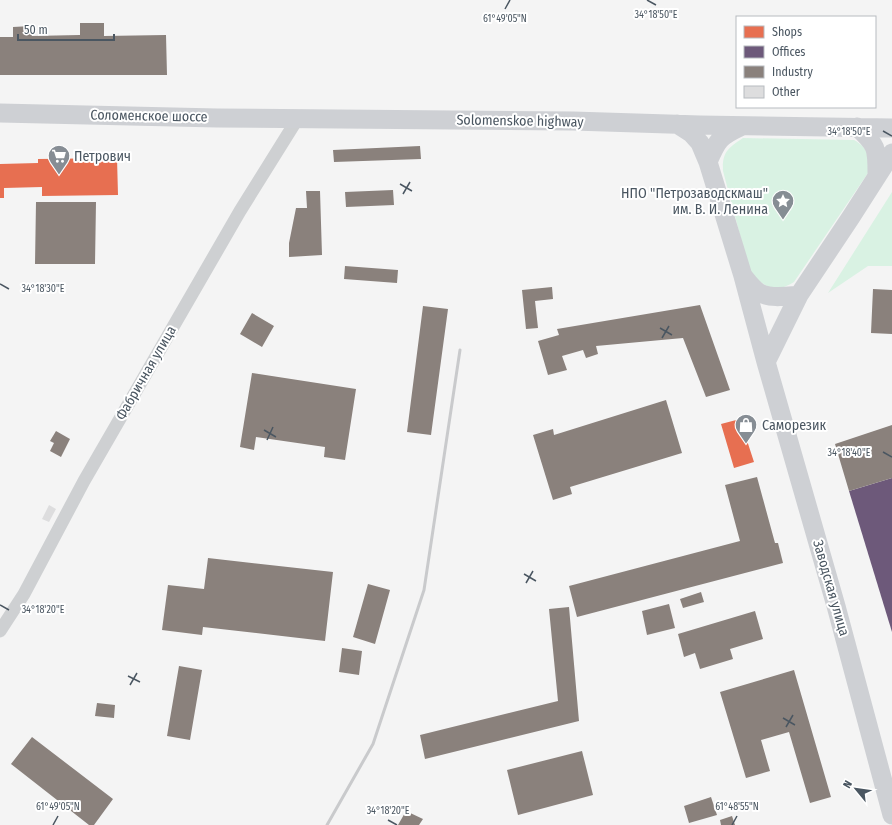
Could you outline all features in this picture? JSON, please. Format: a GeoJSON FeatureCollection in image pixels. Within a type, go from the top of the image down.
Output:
{"type":"FeatureCollection","features":[{"type":"Feature","properties":{"kind":"main road","name":"Соломенское шоссе"},"geometry":{"type":"LineString","coordinates":[[0,113],[217,118],[298,118]]}},
{"type":"Feature","properties":{"kind":"main road","name":"Solomenskoe highway"},"geometry":{"type":"LineString","coordinates":[[298,118],[574,121],[742,126],[892,128]]}},
{"type":"Feature","properties":{"kind":"main road","name":"Заводская улица"},"geometry":{"type":"LineString","coordinates":[[677,124],[691,133],[700,143],[708,162],[743,276],[836,606],[892,815]]}},
{"type":"Feature","properties":{"kind":"main road"},"geometry":{"type":"LineString","coordinates":[[708,162],[714,147],[725,134],[742,126]]}},
{"type":"Feature","properties":{"kind":"main road"},"geometry":{"type":"LineString","coordinates":[[857,128],[871,139],[877,151],[877,176]]}},
{"type":"Feature","properties":{"kind":"main road"},"geometry":{"type":"LineString","coordinates":[[766,362],[798,295],[892,152]]}},
{"type":"Feature","properties":{"kind":"main road"},"geometry":{"type":"LineString","coordinates":[[743,276],[759,293],[769,296],[783,297],[798,295]]}},
{"type":"Feature","properties":{"kind":"street","name":"Фабричная улица"},"geometry":{"type":"LineString","coordinates":[[0,631],[24,594],[84,481],[240,210],[298,118]]}},
{"type":"Feature","properties":{"kind":"green space"},"geometry":{"type":"Polygon","coordinates":[[[743,138],[854,140],[863,147],[867,154],[868,173],[794,282],[781,288],[770,287],[750,273],[723,171],[724,159],[727,151],[743,138]]]}},
{"type":"Feature","properties":{"kind":"green space"},"geometry":{"type":"Polygon","coordinates":[[[892,192],[892,266],[868,266],[828,293],[892,192]]]}},
{"type":"Feature","properties":{"kind":"building: Shops","name":"Петрович"},"geometry":{"type":"Polygon","coordinates":[[[117,158],[118,195],[42,196],[42,187],[4,188],[4,198],[0,198],[0,164],[38,163],[38,159],[117,158]]]}},
{"type":"Feature","properties":{"kind":"building: Shops"},"geometry":{"type":"Polygon","coordinates":[[[740,419],[754,462],[734,468],[721,424],[740,419]]]}},
{"type":"Feature","properties":{"kind":"building: Offices"},"geometry":{"type":"Polygon","coordinates":[[[892,478],[892,632],[849,491],[892,478]]]}},
{"type":"Feature","properties":{"kind":"building: Industry"},"geometry":{"type":"Polygon","coordinates":[[[80,23],[104,23],[104,36],[166,35],[167,75],[0,75],[0,37],[13,37],[13,27],[31,26],[32,36],[80,35],[80,23]]]}},
{"type":"Feature","properties":{"kind":"building: Industry"},"geometry":{"type":"Polygon","coordinates":[[[420,146],[421,159],[334,162],[333,150],[420,146]]]}},
{"type":"Feature","properties":{"kind":"building: Industry"},"geometry":{"type":"Polygon","coordinates":[[[393,190],[394,205],[346,207],[345,192],[393,190]]]}},
{"type":"Feature","properties":{"kind":"building: Industry"},"geometry":{"type":"Polygon","coordinates":[[[306,191],[320,191],[322,255],[289,257],[289,243],[296,208],[307,208],[306,191]]]}},
{"type":"Feature","properties":{"kind":"building: Industry"},"geometry":{"type":"Polygon","coordinates":[[[36,202],[96,202],[95,264],[35,264],[36,202]]]}},
{"type":"Feature","properties":{"kind":"building: Industry"},"geometry":{"type":"Polygon","coordinates":[[[345,266],[398,270],[397,283],[344,279],[345,266]]]}},
{"type":"Feature","properties":{"kind":"building: Industry"},"geometry":{"type":"Polygon","coordinates":[[[552,287],[553,299],[535,301],[538,328],[526,329],[522,290],[552,287]]]}},
{"type":"Feature","properties":{"kind":"building: Industry"},"geometry":{"type":"Polygon","coordinates":[[[873,289],[892,290],[892,334],[871,333],[873,289]]]}},
{"type":"Feature","properties":{"kind":"building: Industry"},"geometry":{"type":"Polygon","coordinates":[[[700,305],[730,390],[706,397],[683,338],[596,346],[598,354],[586,358],[583,350],[562,356],[567,370],[548,375],[538,341],[559,335],[557,329],[700,305]]]}},
{"type":"Feature","properties":{"kind":"building: Industry"},"geometry":{"type":"Polygon","coordinates":[[[423,306],[448,309],[431,435],[407,432],[423,306]]]}},
{"type":"Feature","properties":{"kind":"building: Industry"},"geometry":{"type":"Polygon","coordinates":[[[252,313],[274,326],[262,347],[240,334],[252,313]]]}},
{"type":"Feature","properties":{"kind":"building: Industry"},"geometry":{"type":"Polygon","coordinates":[[[252,373],[356,389],[345,460],[324,457],[325,447],[256,437],[254,450],[240,447],[252,373]]]}},
{"type":"Feature","properties":{"kind":"building: Industry"},"geometry":{"type":"Polygon","coordinates":[[[666,400],[682,453],[570,487],[572,494],[553,500],[533,435],[553,429],[554,435],[666,400]]]}},
{"type":"Feature","properties":{"kind":"building: Industry"},"geometry":{"type":"Polygon","coordinates":[[[892,425],[892,478],[849,491],[835,444],[892,425]]]}},
{"type":"Feature","properties":{"kind":"building: Industry"},"geometry":{"type":"Polygon","coordinates":[[[56,431],[70,439],[61,457],[50,451],[54,443],[50,441],[56,431]]]}},
{"type":"Feature","properties":{"kind":"building: Industry"},"geometry":{"type":"Polygon","coordinates":[[[757,477],[775,543],[778,543],[783,563],[577,617],[569,586],[740,541],[725,485],[757,477]]]}},
{"type":"Feature","properties":{"kind":"building: Industry"},"geometry":{"type":"Polygon","coordinates":[[[208,558],[333,572],[325,641],[203,627],[202,635],[162,630],[168,585],[204,589],[208,558]]]}},
{"type":"Feature","properties":{"kind":"building: Industry"},"geometry":{"type":"Polygon","coordinates":[[[368,584],[390,590],[375,644],[353,637],[368,584]]]}},
{"type":"Feature","properties":{"kind":"building: Industry"},"geometry":{"type":"Polygon","coordinates":[[[701,592],[704,602],[683,608],[680,599],[701,592]]]}},
{"type":"Feature","properties":{"kind":"building: Industry"},"geometry":{"type":"Polygon","coordinates":[[[669,604],[675,628],[647,635],[642,611],[669,604]]]}},
{"type":"Feature","properties":{"kind":"building: Industry"},"geometry":{"type":"Polygon","coordinates":[[[569,607],[579,721],[425,759],[420,735],[558,701],[549,609],[569,607]]]}},
{"type":"Feature","properties":{"kind":"building: Industry"},"geometry":{"type":"Polygon","coordinates":[[[755,611],[763,639],[730,649],[733,659],[700,669],[695,653],[684,657],[678,634],[755,611]]]}},
{"type":"Feature","properties":{"kind":"building: Industry"},"geometry":{"type":"Polygon","coordinates":[[[342,648],[362,651],[359,675],[339,672],[342,648]]]}},
{"type":"Feature","properties":{"kind":"building: Industry"},"geometry":{"type":"Polygon","coordinates":[[[179,666],[202,670],[190,740],[167,736],[179,666]]]}},
{"type":"Feature","properties":{"kind":"building: Industry"},"geometry":{"type":"Polygon","coordinates":[[[794,670],[831,797],[810,803],[789,732],[761,740],[770,771],[746,778],[720,692],[794,670]]]}},
{"type":"Feature","properties":{"kind":"building: Industry"},"geometry":{"type":"Polygon","coordinates":[[[97,703],[115,705],[114,718],[95,716],[97,703]]]}},
{"type":"Feature","properties":{"kind":"building: Industry"},"geometry":{"type":"Polygon","coordinates":[[[32,737],[113,799],[94,825],[89,825],[11,764],[32,737]]]}},
{"type":"Feature","properties":{"kind":"building: Industry"},"geometry":{"type":"Polygon","coordinates":[[[582,751],[593,795],[518,815],[507,770],[582,751]]]}},
{"type":"Feature","properties":{"kind":"building: Industry"},"geometry":{"type":"Polygon","coordinates":[[[711,797],[717,815],[689,823],[684,806],[711,797]]]}},
{"type":"Feature","properties":{"kind":"building: Industry"},"geometry":{"type":"Polygon","coordinates":[[[406,811],[423,819],[419,825],[398,825],[406,811]]]}},
{"type":"Feature","properties":{"kind":"building: Industry"},"geometry":{"type":"Polygon","coordinates":[[[732,816],[735,825],[721,825],[720,820],[732,816]]]}},
{"type":"Feature","properties":{"kind":"building: Other"},"geometry":{"type":"Polygon","coordinates":[[[49,505],[56,509],[49,522],[42,519],[49,505]]]}},
{"type":"Feature","properties":{"kind":"railway"},"geometry":{"type":"LineString","coordinates":[[327,825],[373,744],[424,590],[460,350]]}},
{"type":"Feature","properties":{"kind":"place","name":"Петрович"},"geometry":{"type":"Point","coordinates":[59,176]}},
{"type":"Feature","properties":{"kind":"place","name":"НПО \"Петрозаводскмаш\" им. В. И. Ленина"},"geometry":{"type":"Point","coordinates":[783,220]}},
{"type":"Feature","properties":{"kind":"place","name":"Саморезик"},"geometry":{"type":"Point","coordinates":[746,444]}}]}
